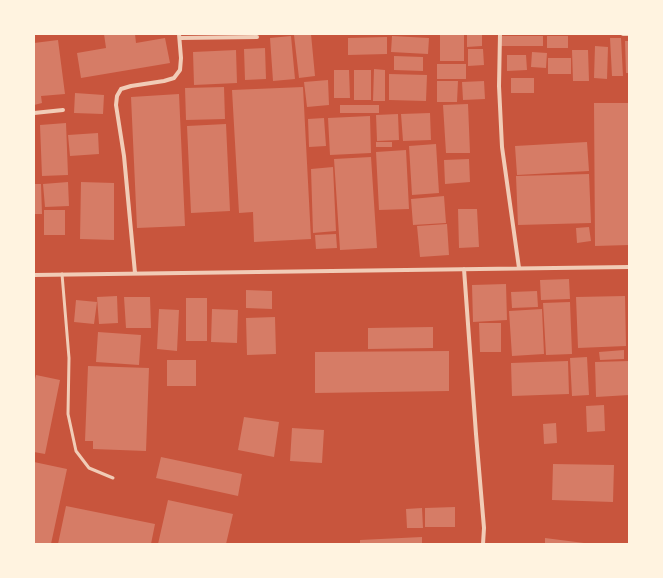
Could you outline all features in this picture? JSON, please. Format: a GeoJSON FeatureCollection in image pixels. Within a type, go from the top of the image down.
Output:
{"type":"FeatureCollection","features":[{"type":"Feature","properties":{"kind":"street"},"geometry":{"type":"LineString","coordinates":[[500,34],[499,86],[502,147],[519,268]]}},
{"type":"Feature","properties":{"kind":"street"},"geometry":{"type":"LineString","coordinates":[[623,34],[629,34]]}},
{"type":"Feature","properties":{"kind":"street"},"geometry":{"type":"LineString","coordinates":[[135,273],[124,156],[116,105],[117,96],[121,89],[174,78],[180,70],[179,36],[258,37]]}},
{"type":"Feature","properties":{"kind":"street"},"geometry":{"type":"LineString","coordinates":[[34,113],[63,110]]}},
{"type":"Feature","properties":{"kind":"street"},"geometry":{"type":"LineString","coordinates":[[34,275],[629,266]]}},
{"type":"Feature","properties":{"kind":"street"},"geometry":{"type":"LineString","coordinates":[[464,269],[484,544]]}},
{"type":"Feature","properties":{"kind":"lane"},"geometry":{"type":"LineString","coordinates":[[62,274],[69,358],[68,414],[76,451],[89,468],[112,478]]}},
{"type":"Feature","properties":{"kind":"building"},"geometry":{"type":"Polygon","coordinates":[[[104,34],[135,34],[136,43],[165,38],[170,63],[81,78],[77,53],[106,48],[104,34]]]}},
{"type":"Feature","properties":{"kind":"building"},"geometry":{"type":"Polygon","coordinates":[[[311,34],[315,76],[299,78],[294,35],[311,34]]]}},
{"type":"Feature","properties":{"kind":"building"},"geometry":{"type":"Polygon","coordinates":[[[440,34],[464,34],[464,61],[440,61],[440,34]]]}},
{"type":"Feature","properties":{"kind":"building"},"geometry":{"type":"Polygon","coordinates":[[[467,34],[482,34],[482,46],[467,47],[467,34]]]}},
{"type":"Feature","properties":{"kind":"building"},"geometry":{"type":"Polygon","coordinates":[[[291,36],[295,79],[273,81],[270,38],[291,36]]]}},
{"type":"Feature","properties":{"kind":"building"},"geometry":{"type":"Polygon","coordinates":[[[392,36],[429,38],[428,54],[391,52],[392,36]]]}},
{"type":"Feature","properties":{"kind":"building"},"geometry":{"type":"Polygon","coordinates":[[[501,36],[543,36],[543,46],[501,46],[501,36]]]}},
{"type":"Feature","properties":{"kind":"building"},"geometry":{"type":"Polygon","coordinates":[[[547,36],[568,36],[568,48],[547,48],[547,36]]]}},
{"type":"Feature","properties":{"kind":"building"},"geometry":{"type":"Polygon","coordinates":[[[387,37],[387,54],[348,55],[348,38],[387,37]]]}},
{"type":"Feature","properties":{"kind":"building"},"geometry":{"type":"Polygon","coordinates":[[[610,38],[621,38],[623,76],[612,76],[610,38]]]}},
{"type":"Feature","properties":{"kind":"building"},"geometry":{"type":"Polygon","coordinates":[[[58,40],[65,94],[41,96],[42,103],[34,105],[34,43],[58,40]]]}},
{"type":"Feature","properties":{"kind":"building"},"geometry":{"type":"Polygon","coordinates":[[[625,41],[629,41],[629,73],[626,73],[625,41]]]}},
{"type":"Feature","properties":{"kind":"building"},"geometry":{"type":"Polygon","coordinates":[[[595,46],[608,47],[607,79],[594,78],[595,46]]]}},
{"type":"Feature","properties":{"kind":"building"},"geometry":{"type":"Polygon","coordinates":[[[265,48],[266,79],[245,80],[244,49],[265,48]]]}},
{"type":"Feature","properties":{"kind":"building"},"geometry":{"type":"Polygon","coordinates":[[[468,49],[483,49],[484,65],[468,66],[468,49]]]}},
{"type":"Feature","properties":{"kind":"building"},"geometry":{"type":"Polygon","coordinates":[[[236,50],[237,83],[194,85],[193,52],[236,50]]]}},
{"type":"Feature","properties":{"kind":"building"},"geometry":{"type":"Polygon","coordinates":[[[572,50],[588,50],[589,81],[573,81],[572,50]]]}},
{"type":"Feature","properties":{"kind":"building"},"geometry":{"type":"Polygon","coordinates":[[[532,52],[547,53],[546,68],[531,67],[532,52]]]}},
{"type":"Feature","properties":{"kind":"building"},"geometry":{"type":"Polygon","coordinates":[[[507,55],[526,55],[527,70],[507,71],[507,55]]]}},
{"type":"Feature","properties":{"kind":"building"},"geometry":{"type":"Polygon","coordinates":[[[394,56],[423,57],[423,71],[394,70],[394,56]]]}},
{"type":"Feature","properties":{"kind":"building"},"geometry":{"type":"Polygon","coordinates":[[[548,58],[571,58],[571,74],[548,74],[548,58]]]}},
{"type":"Feature","properties":{"kind":"building"},"geometry":{"type":"Polygon","coordinates":[[[437,64],[466,64],[466,79],[437,79],[437,64]]]}},
{"type":"Feature","properties":{"kind":"building"},"geometry":{"type":"Polygon","coordinates":[[[374,69],[385,70],[385,101],[373,101],[374,69]]]}},
{"type":"Feature","properties":{"kind":"building"},"geometry":{"type":"Polygon","coordinates":[[[334,70],[349,70],[350,98],[334,98],[334,70]]]}},
{"type":"Feature","properties":{"kind":"building"},"geometry":{"type":"Polygon","coordinates":[[[354,70],[371,70],[371,100],[354,100],[354,70]]]}},
{"type":"Feature","properties":{"kind":"building"},"geometry":{"type":"Polygon","coordinates":[[[389,74],[427,75],[426,101],[389,100],[389,74]]]}},
{"type":"Feature","properties":{"kind":"building"},"geometry":{"type":"Polygon","coordinates":[[[511,78],[534,78],[534,93],[511,93],[511,78]]]}},
{"type":"Feature","properties":{"kind":"building"},"geometry":{"type":"Polygon","coordinates":[[[328,80],[329,105],[307,107],[304,82],[328,80]]]}},
{"type":"Feature","properties":{"kind":"building"},"geometry":{"type":"Polygon","coordinates":[[[437,81],[458,81],[457,102],[437,102],[437,81]]]}},
{"type":"Feature","properties":{"kind":"building"},"geometry":{"type":"Polygon","coordinates":[[[484,81],[485,99],[463,100],[462,82],[484,81]]]}},
{"type":"Feature","properties":{"kind":"building"},"geometry":{"type":"Polygon","coordinates":[[[224,87],[225,119],[186,120],[185,88],[224,87]]]}},
{"type":"Feature","properties":{"kind":"building"},"geometry":{"type":"Polygon","coordinates":[[[303,87],[311,239],[254,242],[253,212],[239,213],[232,90],[303,87]]]}},
{"type":"Feature","properties":{"kind":"building"},"geometry":{"type":"Polygon","coordinates":[[[75,93],[104,95],[103,114],[74,113],[75,93]]]}},
{"type":"Feature","properties":{"kind":"building"},"geometry":{"type":"Polygon","coordinates":[[[179,94],[185,226],[137,228],[131,97],[179,94]]]}},
{"type":"Feature","properties":{"kind":"building"},"geometry":{"type":"Polygon","coordinates":[[[594,103],[629,103],[629,245],[595,246],[594,103]]]}},
{"type":"Feature","properties":{"kind":"building"},"geometry":{"type":"Polygon","coordinates":[[[468,104],[470,153],[446,153],[443,105],[468,104]]]}},
{"type":"Feature","properties":{"kind":"building"},"geometry":{"type":"Polygon","coordinates":[[[340,105],[379,105],[379,113],[340,113],[340,105]]]}},
{"type":"Feature","properties":{"kind":"building"},"geometry":{"type":"Polygon","coordinates":[[[430,113],[431,140],[403,141],[401,114],[430,113]]]}},
{"type":"Feature","properties":{"kind":"building"},"geometry":{"type":"Polygon","coordinates":[[[398,114],[399,140],[377,141],[376,115],[398,114]]]}},
{"type":"Feature","properties":{"kind":"building"},"geometry":{"type":"Polygon","coordinates":[[[370,116],[371,153],[330,155],[328,118],[370,116]]]}},
{"type":"Feature","properties":{"kind":"building"},"geometry":{"type":"Polygon","coordinates":[[[324,118],[326,146],[309,147],[308,119],[324,118]]]}},
{"type":"Feature","properties":{"kind":"building"},"geometry":{"type":"Polygon","coordinates":[[[66,123],[68,175],[42,176],[40,125],[66,123]]]}},
{"type":"Feature","properties":{"kind":"building"},"geometry":{"type":"Polygon","coordinates":[[[226,124],[230,211],[191,213],[187,126],[226,124]]]}},
{"type":"Feature","properties":{"kind":"building"},"geometry":{"type":"Polygon","coordinates":[[[98,133],[99,154],[70,156],[68,135],[98,133]]]}},
{"type":"Feature","properties":{"kind":"building"},"geometry":{"type":"Polygon","coordinates":[[[376,142],[392,142],[392,147],[376,147],[376,142]]]}},
{"type":"Feature","properties":{"kind":"building"},"geometry":{"type":"Polygon","coordinates":[[[587,142],[589,171],[517,175],[515,146],[587,142]]]}},
{"type":"Feature","properties":{"kind":"building"},"geometry":{"type":"Polygon","coordinates":[[[436,144],[439,193],[412,195],[409,146],[436,144]]]}},
{"type":"Feature","properties":{"kind":"building"},"geometry":{"type":"Polygon","coordinates":[[[406,150],[409,209],[379,210],[376,152],[406,150]]]}},
{"type":"Feature","properties":{"kind":"building"},"geometry":{"type":"Polygon","coordinates":[[[371,157],[377,248],[340,250],[334,159],[371,157]]]}},
{"type":"Feature","properties":{"kind":"building"},"geometry":{"type":"Polygon","coordinates":[[[469,159],[470,182],[445,184],[444,160],[469,159]]]}},
{"type":"Feature","properties":{"kind":"building"},"geometry":{"type":"Polygon","coordinates":[[[333,167],[336,231],[313,233],[311,169],[333,167]]]}},
{"type":"Feature","properties":{"kind":"building"},"geometry":{"type":"Polygon","coordinates":[[[589,174],[591,223],[518,225],[516,176],[589,174]]]}},
{"type":"Feature","properties":{"kind":"building"},"geometry":{"type":"Polygon","coordinates":[[[68,182],[69,206],[45,207],[43,184],[68,182]]]}},
{"type":"Feature","properties":{"kind":"building"},"geometry":{"type":"Polygon","coordinates":[[[81,182],[114,183],[114,240],[80,239],[81,182]]]}},
{"type":"Feature","properties":{"kind":"building"},"geometry":{"type":"Polygon","coordinates":[[[34,184],[41,184],[42,214],[34,214],[34,184]]]}},
{"type":"Feature","properties":{"kind":"building"},"geometry":{"type":"Polygon","coordinates":[[[444,196],[446,223],[413,225],[411,199],[444,196]]]}},
{"type":"Feature","properties":{"kind":"building"},"geometry":{"type":"Polygon","coordinates":[[[458,209],[477,209],[479,247],[459,248],[458,209]]]}},
{"type":"Feature","properties":{"kind":"building"},"geometry":{"type":"Polygon","coordinates":[[[44,210],[65,210],[65,235],[44,235],[44,210]]]}},
{"type":"Feature","properties":{"kind":"building"},"geometry":{"type":"Polygon","coordinates":[[[447,224],[449,255],[420,257],[417,226],[447,224]]]}},
{"type":"Feature","properties":{"kind":"building"},"geometry":{"type":"Polygon","coordinates":[[[589,227],[591,241],[577,243],[576,228],[589,227]]]}},
{"type":"Feature","properties":{"kind":"building"},"geometry":{"type":"Polygon","coordinates":[[[336,234],[337,248],[316,249],[315,235],[336,234]]]}},
{"type":"Feature","properties":{"kind":"building"},"geometry":{"type":"Polygon","coordinates":[[[569,279],[570,299],[541,300],[540,280],[569,279]]]}},
{"type":"Feature","properties":{"kind":"building"},"geometry":{"type":"Polygon","coordinates":[[[506,284],[507,320],[473,322],[472,285],[506,284]]]}},
{"type":"Feature","properties":{"kind":"building"},"geometry":{"type":"Polygon","coordinates":[[[246,290],[272,291],[272,309],[246,308],[246,290]]]}},
{"type":"Feature","properties":{"kind":"building"},"geometry":{"type":"Polygon","coordinates":[[[537,291],[538,307],[512,308],[511,292],[537,291]]]}},
{"type":"Feature","properties":{"kind":"building"},"geometry":{"type":"Polygon","coordinates":[[[117,296],[118,323],[99,324],[97,297],[117,296]]]}},
{"type":"Feature","properties":{"kind":"building"},"geometry":{"type":"Polygon","coordinates":[[[625,296],[626,346],[578,348],[576,297],[625,296]]]}},
{"type":"Feature","properties":{"kind":"building"},"geometry":{"type":"Polygon","coordinates":[[[124,297],[150,297],[151,328],[126,328],[124,297]]]}},
{"type":"Feature","properties":{"kind":"building"},"geometry":{"type":"Polygon","coordinates":[[[186,298],[207,298],[207,341],[186,341],[186,298]]]}},
{"type":"Feature","properties":{"kind":"building"},"geometry":{"type":"Polygon","coordinates":[[[76,300],[97,302],[94,324],[74,322],[76,300]]]}},
{"type":"Feature","properties":{"kind":"building"},"geometry":{"type":"Polygon","coordinates":[[[570,302],[572,354],[546,355],[543,303],[570,302]]]}},
{"type":"Feature","properties":{"kind":"building"},"geometry":{"type":"Polygon","coordinates":[[[159,309],[179,310],[177,351],[157,349],[159,309]]]}},
{"type":"Feature","properties":{"kind":"building"},"geometry":{"type":"Polygon","coordinates":[[[212,309],[238,310],[237,343],[211,342],[212,309]]]}},
{"type":"Feature","properties":{"kind":"building"},"geometry":{"type":"Polygon","coordinates":[[[542,309],[544,354],[512,356],[509,311],[542,309]]]}},
{"type":"Feature","properties":{"kind":"building"},"geometry":{"type":"Polygon","coordinates":[[[275,317],[276,354],[247,355],[246,318],[275,317]]]}},
{"type":"Feature","properties":{"kind":"building"},"geometry":{"type":"Polygon","coordinates":[[[479,323],[501,323],[501,352],[480,352],[479,323]]]}},
{"type":"Feature","properties":{"kind":"building"},"geometry":{"type":"Polygon","coordinates":[[[433,327],[433,348],[368,349],[368,328],[433,327]]]}},
{"type":"Feature","properties":{"kind":"building"},"geometry":{"type":"Polygon","coordinates":[[[98,332],[141,335],[139,365],[96,362],[98,332]]]}},
{"type":"Feature","properties":{"kind":"building"},"geometry":{"type":"Polygon","coordinates":[[[624,350],[624,359],[600,360],[599,352],[624,350]]]}},
{"type":"Feature","properties":{"kind":"building"},"geometry":{"type":"Polygon","coordinates":[[[449,351],[449,391],[315,393],[315,352],[449,351]]]}},
{"type":"Feature","properties":{"kind":"building"},"geometry":{"type":"Polygon","coordinates":[[[587,357],[589,395],[572,396],[570,358],[587,357]]]}},
{"type":"Feature","properties":{"kind":"building"},"geometry":{"type":"Polygon","coordinates":[[[167,360],[196,360],[196,386],[167,386],[167,360]]]}},
{"type":"Feature","properties":{"kind":"building"},"geometry":{"type":"Polygon","coordinates":[[[568,361],[569,394],[512,396],[511,363],[568,361]]]}},
{"type":"Feature","properties":{"kind":"building"},"geometry":{"type":"Polygon","coordinates":[[[629,361],[629,395],[596,397],[595,362],[629,361]]]}},
{"type":"Feature","properties":{"kind":"building"},"geometry":{"type":"Polygon","coordinates":[[[88,366],[149,368],[146,451],[93,449],[93,441],[85,441],[88,366]]]}},
{"type":"Feature","properties":{"kind":"building"},"geometry":{"type":"Polygon","coordinates":[[[36,375],[60,380],[45,454],[34,452],[34,384],[36,375]]]}},
{"type":"Feature","properties":{"kind":"building"},"geometry":{"type":"Polygon","coordinates":[[[604,405],[605,431],[587,432],[586,406],[604,405]]]}},
{"type":"Feature","properties":{"kind":"building"},"geometry":{"type":"Polygon","coordinates":[[[244,417],[279,422],[274,457],[238,450],[244,417]]]}},
{"type":"Feature","properties":{"kind":"building"},"geometry":{"type":"Polygon","coordinates":[[[556,423],[557,443],[544,444],[543,424],[556,423]]]}},
{"type":"Feature","properties":{"kind":"building"},"geometry":{"type":"Polygon","coordinates":[[[292,428],[324,430],[322,463],[290,461],[292,428]]]}},
{"type":"Feature","properties":{"kind":"building"},"geometry":{"type":"Polygon","coordinates":[[[161,457],[242,474],[238,496],[156,478],[161,457]]]}},
{"type":"Feature","properties":{"kind":"building"},"geometry":{"type":"Polygon","coordinates":[[[34,462],[67,469],[51,544],[34,544],[34,462]]]}},
{"type":"Feature","properties":{"kind":"building"},"geometry":{"type":"Polygon","coordinates":[[[553,464],[614,465],[613,502],[552,500],[553,464]]]}},
{"type":"Feature","properties":{"kind":"building"},"geometry":{"type":"Polygon","coordinates":[[[168,500],[233,514],[226,544],[158,544],[168,500]]]}},
{"type":"Feature","properties":{"kind":"building"},"geometry":{"type":"Polygon","coordinates":[[[66,506],[155,524],[151,544],[58,544],[66,506]]]}},
{"type":"Feature","properties":{"kind":"building"},"geometry":{"type":"Polygon","coordinates":[[[455,507],[455,527],[425,527],[425,508],[455,507]]]}},
{"type":"Feature","properties":{"kind":"building"},"geometry":{"type":"Polygon","coordinates":[[[422,508],[423,528],[407,528],[406,509],[422,508]]]}},
{"type":"Feature","properties":{"kind":"building"},"geometry":{"type":"Polygon","coordinates":[[[422,537],[422,544],[360,544],[360,540],[422,537]]]}},
{"type":"Feature","properties":{"kind":"building"},"geometry":{"type":"Polygon","coordinates":[[[545,538],[584,543],[584,544],[545,544],[545,538]]]}}]}
